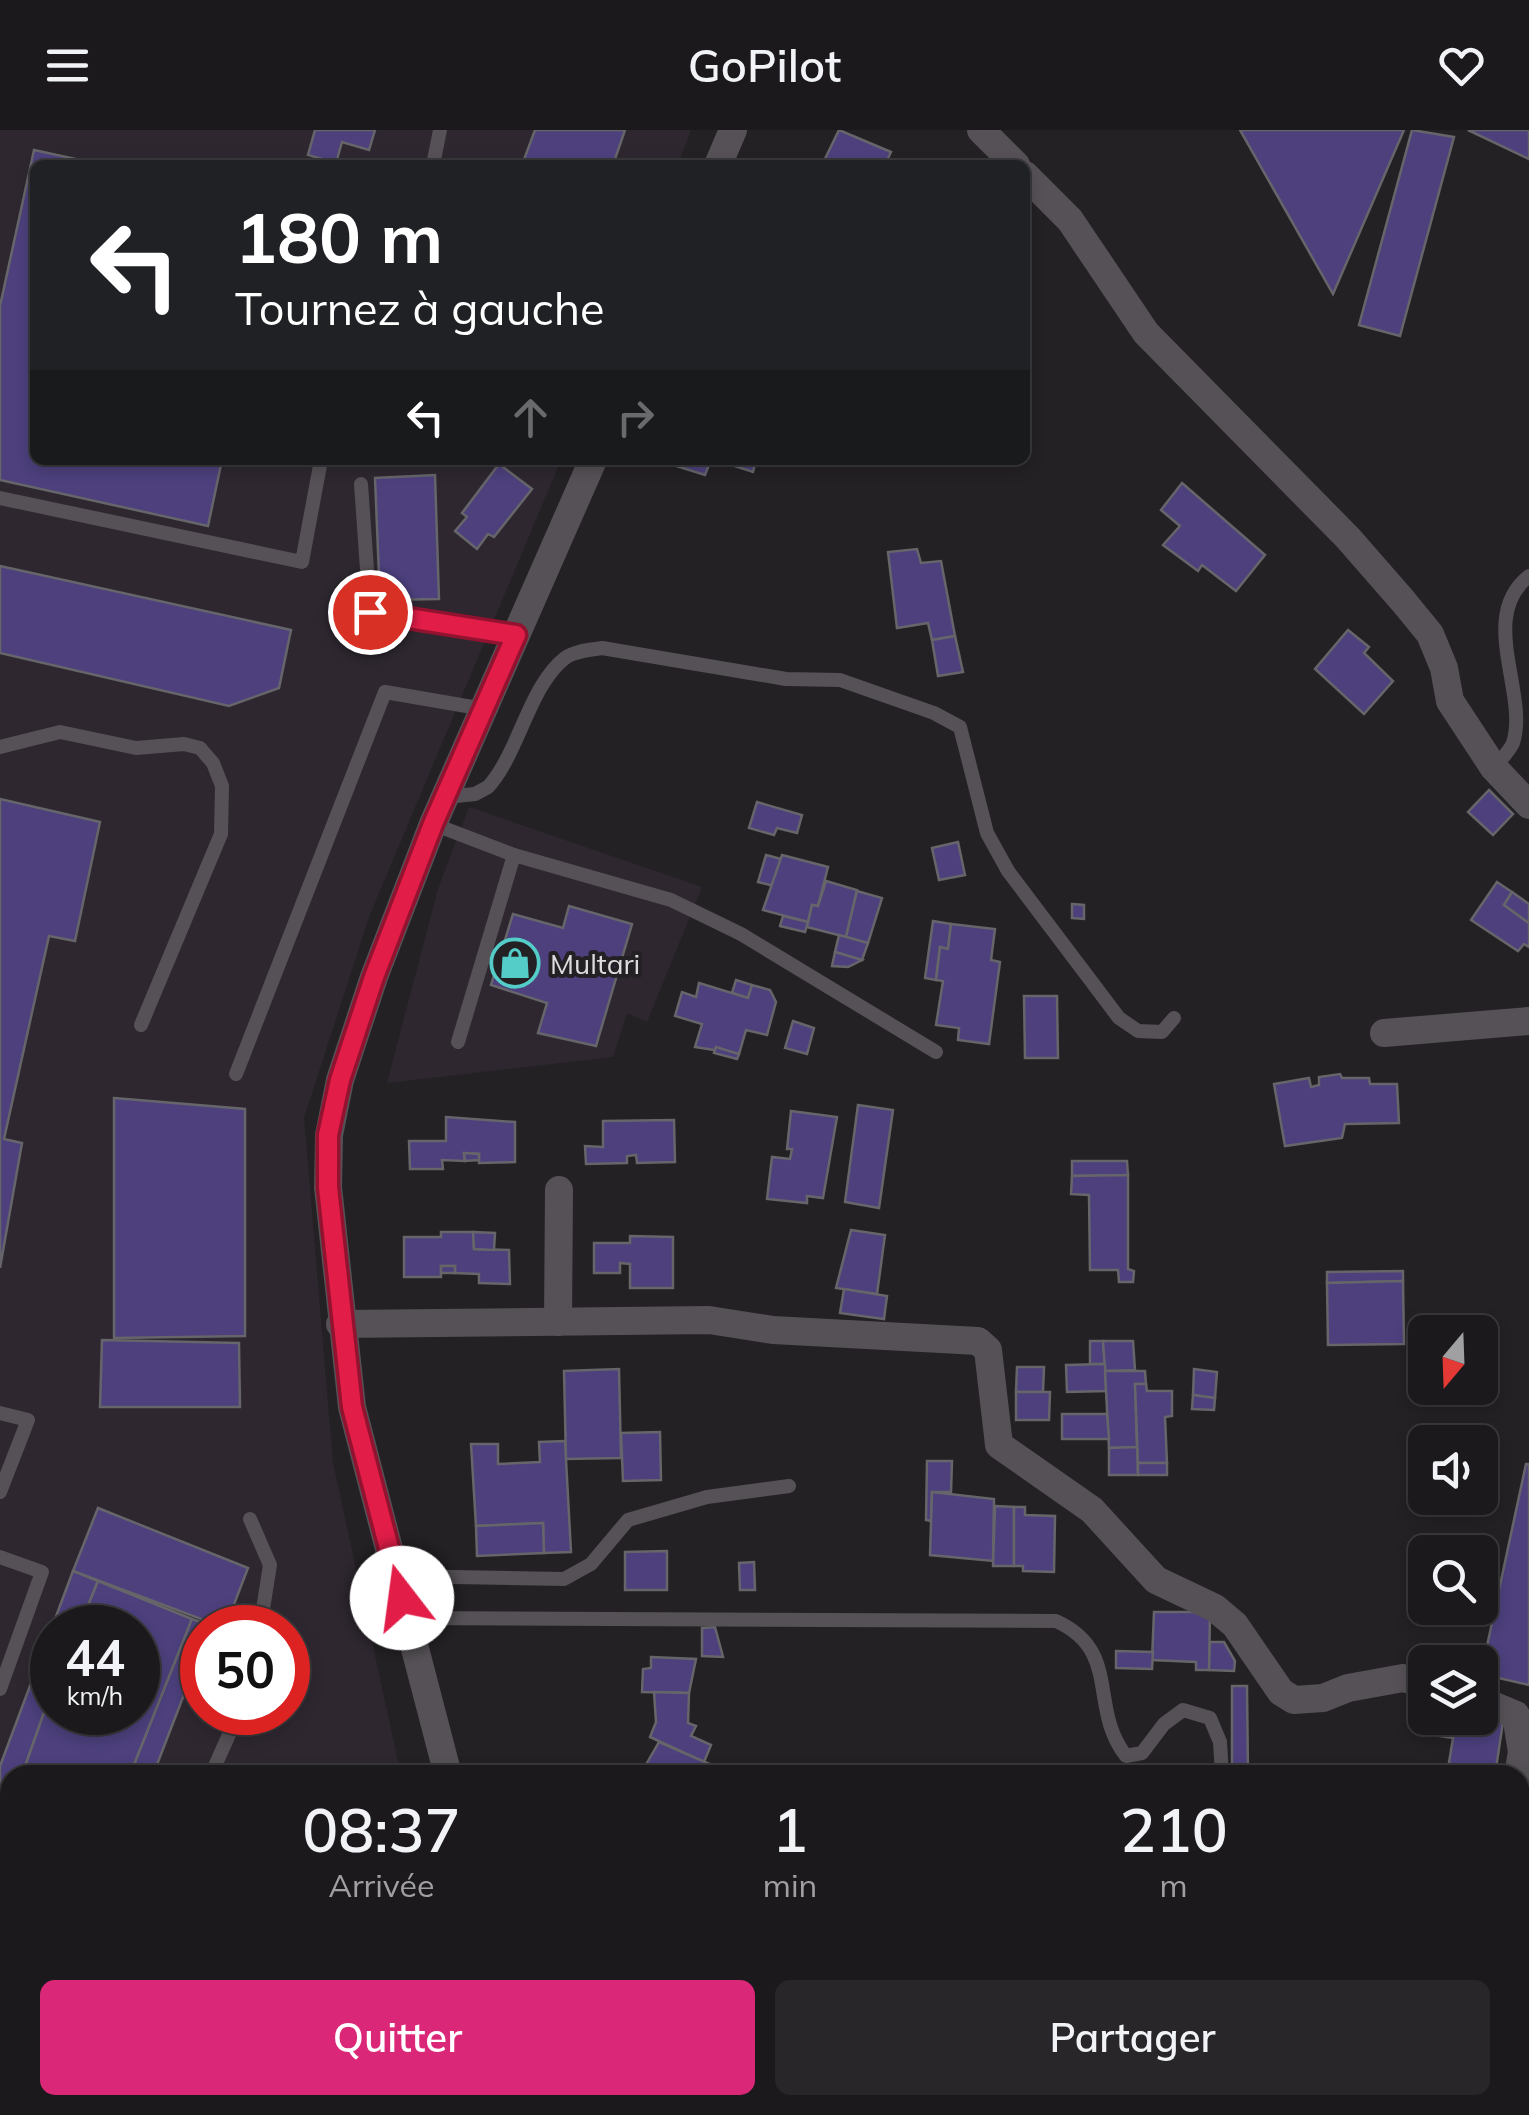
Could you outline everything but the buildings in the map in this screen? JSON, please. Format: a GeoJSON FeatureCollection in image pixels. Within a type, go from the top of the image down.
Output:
{"type":"FeatureCollection","features":[{"type":"Feature","properties":{"kind":"street"},"geometry":{"type":"LineString","coordinates":[[720,160],[733,130]]}},
{"type":"Feature","properties":{"kind":"street"},"geometry":{"type":"LineString","coordinates":[[981,130],[1011,160]]}},
{"type":"Feature","properties":{"kind":"street"},"geometry":{"type":"LineString","coordinates":[[1030,179],[1070,220],[1146,334],[1348,538],[1430,634],[1444,668],[1450,702],[1494,768],[1529,806]]}},
{"type":"Feature","properties":{"kind":"street"},"geometry":{"type":"LineString","coordinates":[[445,1765],[352,1407],[340,1324],[328,1187],[328,1135],[340,1080],[368,994],[433,824],[591,465]]}},
{"type":"Feature","properties":{"kind":"street"},"geometry":{"type":"LineString","coordinates":[[1384,1033],[1529,1021]]}},
{"type":"Feature","properties":{"kind":"street"},"geometry":{"type":"LineString","coordinates":[[558,1190],[558,1322]]}},
{"type":"Feature","properties":{"kind":"street"},"geometry":{"type":"LineString","coordinates":[[340,1324],[709,1320],[773,1330],[978,1340],[988,1350],[1000,1445],[1092,1510],[1156,1580],[1215,1608],[1235,1626],[1281,1692],[1308,1701],[1381,1681],[1408,1679]]}},
{"type":"Feature","properties":{"kind":"street"},"geometry":{"type":"LineString","coordinates":[[1498,1708],[1516,1715],[1522,1752],[1520,1765]]}},
{"type":"Feature","properties":{"kind":"lane"},"geometry":{"type":"LineString","coordinates":[[434,160],[440,130]]}},
{"type":"Feature","properties":{"kind":"lane"},"geometry":{"type":"LineString","coordinates":[[0,498],[302,562],[320,465]]}},
{"type":"Feature","properties":{"kind":"lane"},"geometry":{"type":"LineString","coordinates":[[361,484],[370,612],[516,635]]}},
{"type":"Feature","properties":{"kind":"lane"},"geometry":{"type":"LineString","coordinates":[[1494,768],[1512,745],[1517,722],[1505,650],[1510,610],[1529,576]]}},
{"type":"Feature","properties":{"kind":"lane"},"geometry":{"type":"LineString","coordinates":[[445,797],[475,794],[488,788],[552,672],[566,656],[585,650],[602,648],[756,674],[840,680],[863,686],[960,727],[987,833],[1026,897],[1119,1018],[1138,1031],[1162,1032],[1174,1018]]}},
{"type":"Feature","properties":{"kind":"lane"},"geometry":{"type":"LineString","coordinates":[[236,1074],[385,692],[484,709]]}},
{"type":"Feature","properties":{"kind":"lane"},"geometry":{"type":"LineString","coordinates":[[0,747],[60,732],[136,748],[184,744],[200,748],[213,763],[222,786],[221,834],[141,1026]]}},
{"type":"Feature","properties":{"kind":"lane"},"geometry":{"type":"LineString","coordinates":[[433,824],[514,855],[671,900],[741,934],[936,1052]]}},
{"type":"Feature","properties":{"kind":"lane"},"geometry":{"type":"LineString","coordinates":[[458,1042],[514,855]]}},
{"type":"Feature","properties":{"kind":"lane"},"geometry":{"type":"LineString","coordinates":[[0,1413],[28,1420],[0,1492]]}},
{"type":"Feature","properties":{"kind":"lane"},"geometry":{"type":"LineString","coordinates":[[396,1576],[564,1579],[591,1564],[628,1520],[707,1498],[789,1486]]}},
{"type":"Feature","properties":{"kind":"lane"},"geometry":{"type":"LineString","coordinates":[[250,1518],[270,1565],[264,1605]]}},
{"type":"Feature","properties":{"kind":"lane"},"geometry":{"type":"LineString","coordinates":[[0,1557],[42,1572],[0,1689]]}},
{"type":"Feature","properties":{"kind":"lane"},"geometry":{"type":"LineString","coordinates":[[408,1618],[1056,1621],[1079,1631],[1094,1648],[1112,1738],[1126,1756],[1142,1753],[1164,1724],[1183,1710],[1210,1718],[1220,1742],[1221,1765]]}},
{"type":"Feature","properties":{"kind":"lane"},"geometry":{"type":"LineString","coordinates":[[215,1765],[229,1735]]}},
{"type":"Feature","properties":{"kind":"shaded area"},"geometry":{"type":"Polygon","coordinates":[[[0,130],[691,130],[680,160],[30,160],[30,465],[559,465],[369,917],[304,1118],[333,1463],[399,1765],[0,1765],[0,130]]]}},
{"type":"Feature","properties":{"kind":"shaded area"},"geometry":{"type":"Polygon","coordinates":[[[469,807],[702,887],[647,1022],[627,1013],[613,1057],[387,1083],[438,889],[469,807]]]}},
{"type":"Feature","properties":{"kind":"place","name":"Multari"},"geometry":{"type":"Point","coordinates":[515,963]}},
{"type":"Feature","properties":{"kind":"route"},"geometry":{"type":"LineString","coordinates":[[370,612],[516,635],[433,824],[374,977],[340,1080],[328,1135],[328,1187],[340,1324],[352,1407],[402,1598]]}}]}
